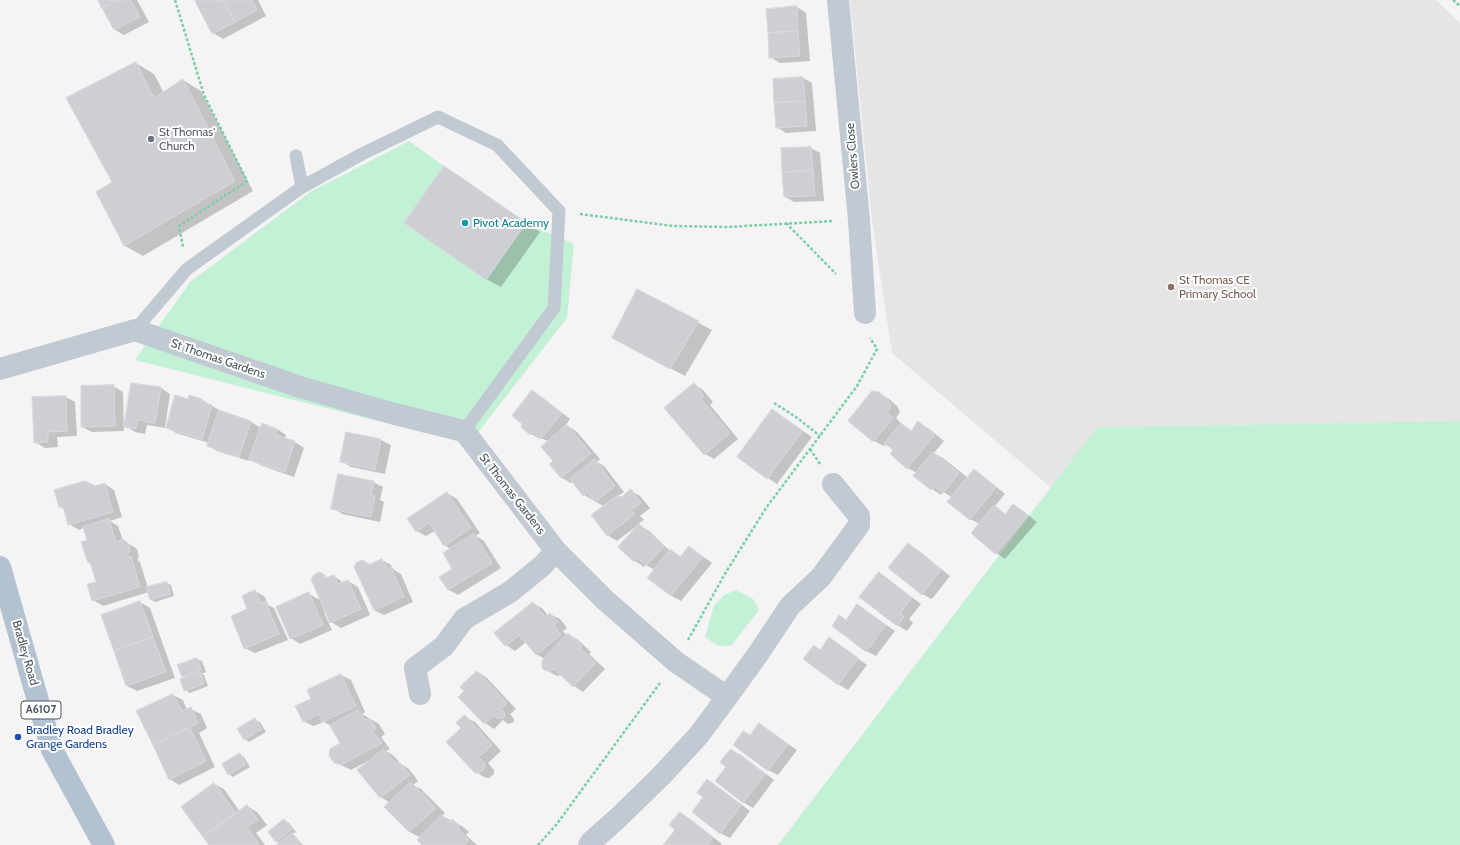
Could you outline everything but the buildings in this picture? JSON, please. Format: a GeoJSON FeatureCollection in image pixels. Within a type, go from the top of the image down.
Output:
{"type":"FeatureCollection","features":[{"type":"Feature","properties":{"kind":"main road","name":"Bradley Road"},"geometry":{"type":"LineString","coordinates":[[0,567],[52,750],[104,845]]}},
{"type":"Feature","properties":{"kind":"street","name":"Owlers Close"},"geometry":{"type":"LineString","coordinates":[[838,0],[859,220],[865,313]]}},
{"type":"Feature","properties":{"kind":"street","name":"St Thomas Gardens"},"geometry":{"type":"LineString","coordinates":[[135,330],[300,387],[464,432],[556,551],[605,600],[676,662],[727,697]]}},
{"type":"Feature","properties":{"kind":"street"},"geometry":{"type":"LineString","coordinates":[[0,369],[135,330]]}},
{"type":"Feature","properties":{"kind":"street"},"geometry":{"type":"LineString","coordinates":[[589,845],[661,776],[699,735],[758,654],[790,606],[821,576],[859,525],[859,516],[833,484]]}},
{"type":"Feature","properties":{"kind":"street"},"geometry":{"type":"LineString","coordinates":[[420,694],[415,668],[444,646],[464,619],[510,592],[542,566],[556,551]]}},
{"type":"Feature","properties":{"kind":"lane"},"geometry":{"type":"LineString","coordinates":[[135,330],[187,269],[302,187],[362,154],[438,117],[497,145],[559,211],[554,308],[464,432]]}},
{"type":"Feature","properties":{"kind":"lane"},"geometry":{"type":"LineString","coordinates":[[296,156],[302,187]]}},
{"type":"Feature","properties":{"kind":"path"},"geometry":{"type":"LineString","coordinates":[[175,0],[204,95],[247,181],[179,226],[187,269]]}},
{"type":"Feature","properties":{"kind":"path"},"geometry":{"type":"LineString","coordinates":[[1453,0],[1460,6]]}},
{"type":"Feature","properties":{"kind":"path"},"geometry":{"type":"LineString","coordinates":[[559,211],[673,226],[727,227],[859,220]]}},
{"type":"Feature","properties":{"kind":"path"},"geometry":{"type":"LineString","coordinates":[[786,223],[836,274]]}},
{"type":"Feature","properties":{"kind":"path"},"geometry":{"type":"LineString","coordinates":[[538,845],[560,818],[676,662],[726,572],[766,508],[857,386],[877,349]]}},
{"type":"Feature","properties":{"kind":"path"},"geometry":{"type":"LineString","coordinates":[[774,403],[796,417],[820,436]]}},
{"type":"Feature","properties":{"kind":"shaded area","name":"St Thomas CE Primary School"},"geometry":{"type":"Polygon","coordinates":[[[850,0],[1436,0],[1460,23],[1460,421],[1097,427],[1056,492],[892,353],[872,221],[850,0]]]}},
{"type":"Feature","properties":{"kind":"green space"},"geometry":{"type":"Polygon","coordinates":[[[409,141],[444,166],[404,223],[486,280],[526,223],[574,244],[567,318],[469,444],[135,360],[190,282],[310,192],[409,141]]]}},
{"type":"Feature","properties":{"kind":"green space"},"geometry":{"type":"Polygon","coordinates":[[[1460,421],[1460,845],[778,845],[1097,427],[1460,421]]]}},
{"type":"Feature","properties":{"kind":"green space"},"geometry":{"type":"Polygon","coordinates":[[[736,590],[753,599],[759,610],[731,646],[718,646],[705,637],[714,605],[724,595],[736,590]]]}},
{"type":"Feature","properties":{"kind":"place","name":"St Thomas' Church"},"geometry":{"type":"Point","coordinates":[151,139]}},
{"type":"Feature","properties":{"kind":"place","name":"Pivot Academy"},"geometry":{"type":"Point","coordinates":[465,223]}},
{"type":"Feature","properties":{"kind":"place","name":"St Thomas CE Primary School"},"geometry":{"type":"Point","coordinates":[1171,287]}},
{"type":"Feature","properties":{"kind":"place","name":"Bradley Road Bradley Grange Gardens"},"geometry":{"type":"Point","coordinates":[18,737]}}]}
